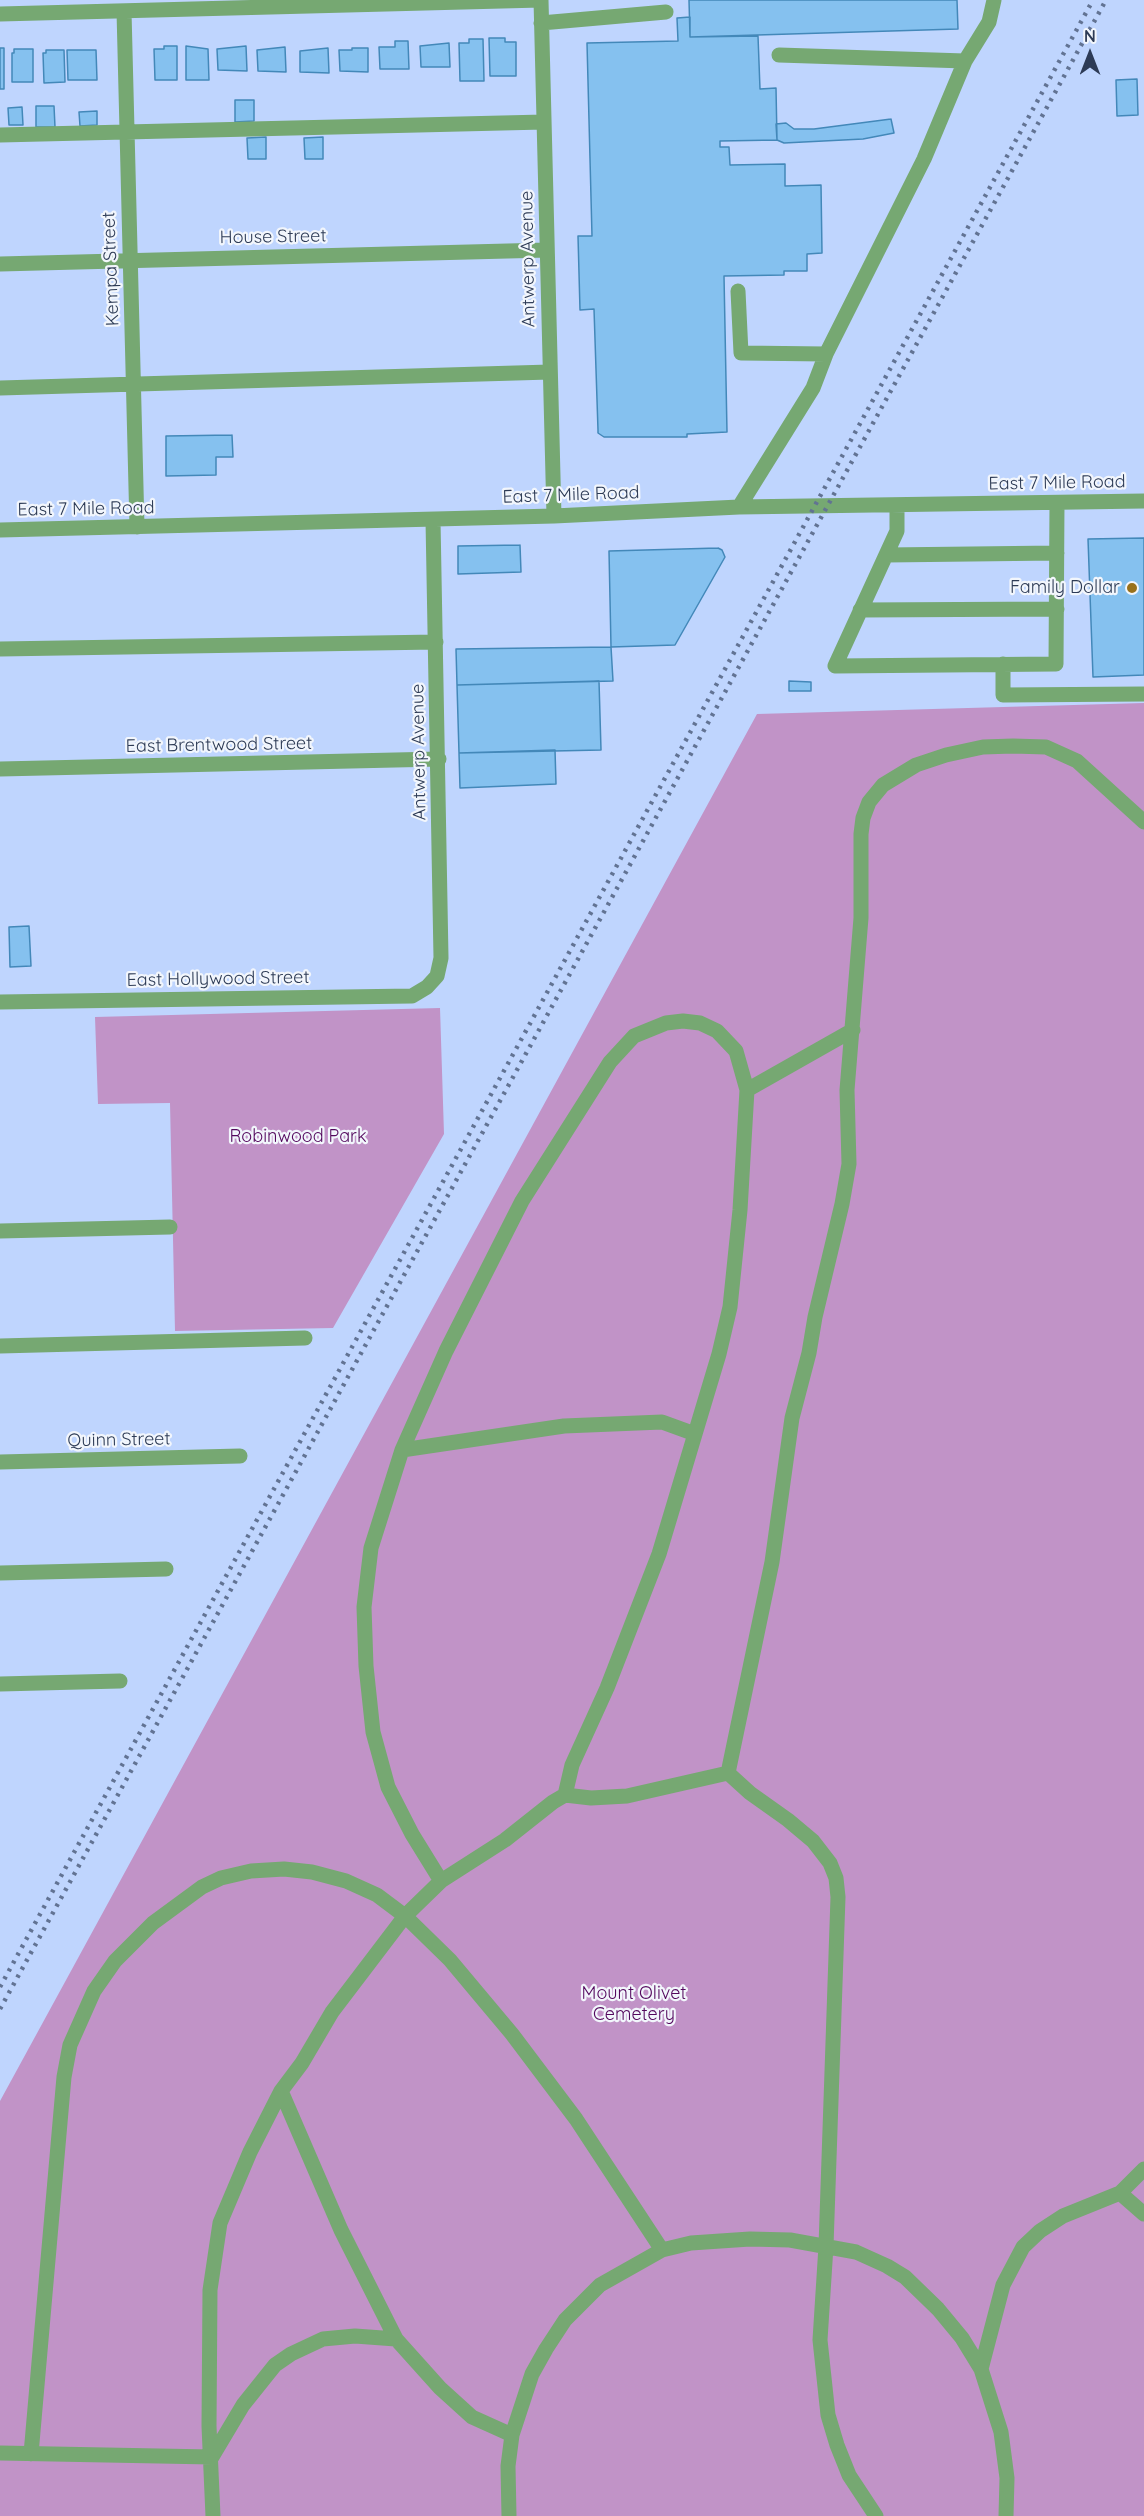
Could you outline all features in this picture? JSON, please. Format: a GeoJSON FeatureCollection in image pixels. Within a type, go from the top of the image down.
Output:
{"type":"FeatureCollection","features":[{"type":"Feature","properties":{"kind":"street"},"geometry":{"type":"LineString","coordinates":[[0,14],[541,0]]}},
{"type":"Feature","properties":{"kind":"street","name":"Antwerp Avenue"},"geometry":{"type":"LineString","coordinates":[[541,0],[554,516]]}},
{"type":"Feature","properties":{"kind":"street"},"geometry":{"type":"LineString","coordinates":[[739,507],[813,388],[826,354],[924,159],[966,61],[989,22],[994,0]]}},
{"type":"Feature","properties":{"kind":"street","name":"Kempa Street"},"geometry":{"type":"LineString","coordinates":[[124,10],[137,527]]}},
{"type":"Feature","properties":{"kind":"street"},"geometry":{"type":"LineString","coordinates":[[541,23],[666,12]]}},
{"type":"Feature","properties":{"kind":"street"},"geometry":{"type":"LineString","coordinates":[[779,55],[966,61]]}},
{"type":"Feature","properties":{"kind":"street"},"geometry":{"type":"LineString","coordinates":[[0,135],[544,122]]}},
{"type":"Feature","properties":{"kind":"street","name":"House Street"},"geometry":{"type":"LineString","coordinates":[[0,264],[547,250]]}},
{"type":"Feature","properties":{"kind":"street"},"geometry":{"type":"LineString","coordinates":[[738,291],[741,353],[826,354]]}},
{"type":"Feature","properties":{"kind":"street"},"geometry":{"type":"LineString","coordinates":[[0,388],[550,372]]}},
{"type":"Feature","properties":{"kind":"street","name":"East 7 Mile Road"},"geometry":{"type":"LineString","coordinates":[[0,530],[554,516],[739,507],[1144,501]]}},
{"type":"Feature","properties":{"kind":"street"},"geometry":{"type":"LineString","coordinates":[[897,505],[897,531],[835,666],[1056,664],[1057,503]]}},
{"type":"Feature","properties":{"kind":"street","name":"Antwerp Avenue"},"geometry":{"type":"LineString","coordinates":[[432,981],[437,976],[441,958],[433,519]]}},
{"type":"Feature","properties":{"kind":"street"},"geometry":{"type":"LineString","coordinates":[[886,555],[1057,553]]}},
{"type":"Feature","properties":{"kind":"street"},"geometry":{"type":"LineString","coordinates":[[860,610],[1057,609]]}},
{"type":"Feature","properties":{"kind":"street"},"geometry":{"type":"LineString","coordinates":[[0,649],[436,642]]}},
{"type":"Feature","properties":{"kind":"street"},"geometry":{"type":"LineString","coordinates":[[1003,664],[1004,694],[1144,694]]}},
{"type":"Feature","properties":{"kind":"street"},"geometry":{"type":"LineString","coordinates":[[728,1773],[772,1562],[792,1418],[809,1353],[849,1164],[847,1090],[861,918],[863,818],[869,802],[883,785],[916,765],[946,755],[983,747],[1046,747],[1077,761],[1144,822]]}},
{"type":"Feature","properties":{"kind":"street","name":"East Brentwood Street"},"geometry":{"type":"LineString","coordinates":[[0,769],[439,759]]}},
{"type":"Feature","properties":{"kind":"street","name":"East Hollywood Street"},"geometry":{"type":"LineString","coordinates":[[0,1002],[412,996],[432,981]]}},
{"type":"Feature","properties":{"kind":"street"},"geometry":{"type":"LineString","coordinates":[[213,2516],[209,2426],[210,2301],[214,2253],[220,2223],[232,2191],[282,2091],[302,2063],[332,2012],[405,1916],[441,1881],[505,1840],[565,1795],[572,1765],[607,1689],[659,1554],[719,1354],[730,1307],[738,1232],[747,1090],[736,1051],[717,1031],[700,1023],[683,1021],[666,1023],[634,1036],[620,1049],[522,1201],[446,1351],[402,1449],[371,1548],[364,1607],[366,1666],[373,1732],[388,1787],[412,1834],[441,1881]]}},
{"type":"Feature","properties":{"kind":"street"},"geometry":{"type":"LineString","coordinates":[[747,1090],[853,1030]]}},
{"type":"Feature","properties":{"kind":"street"},"geometry":{"type":"LineString","coordinates":[[0,1231],[170,1227]]}},
{"type":"Feature","properties":{"kind":"street"},"geometry":{"type":"LineString","coordinates":[[0,1346],[305,1338]]}},
{"type":"Feature","properties":{"kind":"street"},"geometry":{"type":"LineString","coordinates":[[402,1449],[564,1426],[662,1422],[695,1434]]}},
{"type":"Feature","properties":{"kind":"street","name":"Quinn Street"},"geometry":{"type":"LineString","coordinates":[[0,1462],[240,1456]]}},
{"type":"Feature","properties":{"kind":"street"},"geometry":{"type":"LineString","coordinates":[[0,1573],[166,1569]]}},
{"type":"Feature","properties":{"kind":"street"},"geometry":{"type":"LineString","coordinates":[[0,1684],[120,1681]]}},
{"type":"Feature","properties":{"kind":"street"},"geometry":{"type":"LineString","coordinates":[[565,1795],[591,1798],[627,1796],[728,1773]]}},
{"type":"Feature","properties":{"kind":"street"},"geometry":{"type":"LineString","coordinates":[[728,1773],[813,1841],[830,1863],[836,1878],[838,1908],[826,2246],[820,2340],[828,2415],[837,2445],[849,2475],[876,2516]]}},
{"type":"Feature","properties":{"kind":"street"},"geometry":{"type":"LineString","coordinates":[[31,2454],[64,2077],[73,2036],[80,2017],[115,1961],[153,1923],[180,1902],[211,1883],[251,1870],[284,1869],[312,1872],[346,1881],[377,1894],[405,1916],[450,1960],[512,2034],[576,2119],[662,2250]]}},
{"type":"Feature","properties":{"kind":"street"},"geometry":{"type":"LineString","coordinates":[[282,2091],[341,2230],[396,2339],[432,2380],[472,2417],[512,2435]]}},
{"type":"Feature","properties":{"kind":"street"},"geometry":{"type":"LineString","coordinates":[[981,2369],[1003,2286],[1023,2247],[1040,2231],[1063,2216],[1120,2193],[1144,2169]]}},
{"type":"Feature","properties":{"kind":"street"},"geometry":{"type":"LineString","coordinates":[[1120,2193],[1144,2214]]}},
{"type":"Feature","properties":{"kind":"street"},"geometry":{"type":"LineString","coordinates":[[509,2516],[507,2476],[512,2435],[532,2374],[566,2320],[600,2285],[662,2250],[702,2241],[750,2239],[790,2240],[856,2252],[887,2266],[904,2277],[938,2309],[962,2338],[981,2369],[1001,2432],[1006,2478],[1006,2516]]}},
{"type":"Feature","properties":{"kind":"street"},"geometry":{"type":"LineString","coordinates":[[212,2457],[243,2404],[275,2365],[291,2354],[323,2339],[355,2336],[396,2339]]}},
{"type":"Feature","properties":{"kind":"street"},"geometry":{"type":"LineString","coordinates":[[0,2453],[212,2457]]}},
{"type":"Feature","properties":{"kind":"green space","name":"Mount Olivet Cemetery"},"geometry":{"type":"Polygon","coordinates":[[[1144,703],[1144,2516],[0,2516],[0,2101],[757,714],[1144,703]]]}},
{"type":"Feature","properties":{"kind":"green space","name":"Robinwood Park"},"geometry":{"type":"Polygon","coordinates":[[[440,1008],[444,1134],[333,1328],[175,1331],[170,1103],[98,1104],[95,1017],[440,1008]]]}},
{"type":"Feature","properties":{"kind":"building"},"geometry":{"type":"Polygon","coordinates":[[[689,0],[957,0],[958,29],[690,37],[689,0]]]}},
{"type":"Feature","properties":{"kind":"building"},"geometry":{"type":"Polygon","coordinates":[[[690,17],[690,37],[758,36],[760,89],[776,88],[777,140],[720,141],[720,147],[729,147],[730,165],[785,164],[785,186],[821,185],[822,253],[807,254],[807,271],[784,271],[784,275],[724,276],[727,432],[687,434],[687,437],[604,437],[598,433],[594,309],[580,310],[578,236],[592,236],[587,43],[678,41],[677,18],[690,17]]]}},
{"type":"Feature","properties":{"kind":"building"},"geometry":{"type":"Polygon","coordinates":[[[489,38],[505,38],[505,42],[516,42],[516,76],[490,76],[489,38]]]}},
{"type":"Feature","properties":{"kind":"building"},"geometry":{"type":"Polygon","coordinates":[[[469,39],[483,39],[484,81],[460,81],[459,43],[469,43],[469,39]]]}},
{"type":"Feature","properties":{"kind":"building"},"geometry":{"type":"Polygon","coordinates":[[[395,41],[408,41],[409,69],[380,69],[379,47],[395,47],[395,41]]]}},
{"type":"Feature","properties":{"kind":"building"},"geometry":{"type":"Polygon","coordinates":[[[449,43],[450,67],[421,67],[420,46],[449,43]]]}},
{"type":"Feature","properties":{"kind":"building"},"geometry":{"type":"Polygon","coordinates":[[[164,46],[177,46],[177,80],[155,80],[154,49],[164,49],[164,46]]]}},
{"type":"Feature","properties":{"kind":"building"},"geometry":{"type":"Polygon","coordinates":[[[186,46],[208,49],[209,80],[186,80],[186,46]]]}},
{"type":"Feature","properties":{"kind":"building"},"geometry":{"type":"Polygon","coordinates":[[[246,46],[247,71],[218,70],[217,49],[246,46]]]}},
{"type":"Feature","properties":{"kind":"building"},"geometry":{"type":"Polygon","coordinates":[[[285,47],[286,72],[258,71],[257,50],[285,47]]]}},
{"type":"Feature","properties":{"kind":"building"},"geometry":{"type":"Polygon","coordinates":[[[0,48],[4,48],[4,89],[0,89],[0,48]]]}},
{"type":"Feature","properties":{"kind":"building"},"geometry":{"type":"Polygon","coordinates":[[[328,48],[329,73],[300,72],[300,51],[328,48]]]}},
{"type":"Feature","properties":{"kind":"building"},"geometry":{"type":"Polygon","coordinates":[[[352,48],[368,48],[368,72],[340,71],[339,50],[352,50],[352,48]]]}},
{"type":"Feature","properties":{"kind":"building"},"geometry":{"type":"Polygon","coordinates":[[[14,49],[33,49],[33,82],[12,82],[14,49]]]}},
{"type":"Feature","properties":{"kind":"building"},"geometry":{"type":"Polygon","coordinates":[[[46,50],[64,50],[65,82],[44,83],[43,53],[46,53],[46,50]]]}},
{"type":"Feature","properties":{"kind":"building"},"geometry":{"type":"Polygon","coordinates":[[[67,50],[96,50],[97,80],[68,80],[67,50]]]}},
{"type":"Feature","properties":{"kind":"building"},"geometry":{"type":"Polygon","coordinates":[[[1137,79],[1138,115],[1117,116],[1116,80],[1137,79]]]}},
{"type":"Feature","properties":{"kind":"building"},"geometry":{"type":"Polygon","coordinates":[[[235,100],[254,100],[254,121],[235,122],[235,100]]]}},
{"type":"Feature","properties":{"kind":"building"},"geometry":{"type":"Polygon","coordinates":[[[36,106],[54,106],[55,127],[36,127],[36,106]]]}},
{"type":"Feature","properties":{"kind":"building"},"geometry":{"type":"Polygon","coordinates":[[[22,107],[23,125],[9,125],[8,108],[22,107]]]}},
{"type":"Feature","properties":{"kind":"building"},"geometry":{"type":"Polygon","coordinates":[[[97,111],[97,125],[80,126],[79,112],[97,111]]]}},
{"type":"Feature","properties":{"kind":"building"},"geometry":{"type":"Polygon","coordinates":[[[891,119],[894,133],[863,139],[784,143],[777,140],[776,124],[786,123],[794,129],[814,129],[891,119]]]}},
{"type":"Feature","properties":{"kind":"building"},"geometry":{"type":"Polygon","coordinates":[[[266,137],[266,159],[248,159],[247,138],[266,137]]]}},
{"type":"Feature","properties":{"kind":"building"},"geometry":{"type":"Polygon","coordinates":[[[323,137],[323,159],[305,159],[304,138],[323,137]]]}},
{"type":"Feature","properties":{"kind":"building"},"geometry":{"type":"Polygon","coordinates":[[[232,435],[233,457],[216,457],[216,475],[166,476],[166,436],[232,435]]]}},
{"type":"Feature","properties":{"kind":"building"},"geometry":{"type":"Polygon","coordinates":[[[1144,538],[1144,675],[1093,677],[1088,539],[1144,538]]]}},
{"type":"Feature","properties":{"kind":"building"},"geometry":{"type":"Polygon","coordinates":[[[520,545],[521,572],[458,574],[458,546],[520,545]]]}},
{"type":"Feature","properties":{"kind":"building"},"geometry":{"type":"Polygon","coordinates":[[[718,548],[722,550],[725,557],[675,645],[611,647],[609,551],[718,548]]]}},
{"type":"Feature","properties":{"kind":"building"},"geometry":{"type":"Polygon","coordinates":[[[611,647],[613,681],[457,685],[456,649],[611,647]]]}},
{"type":"Feature","properties":{"kind":"building"},"geometry":{"type":"Polygon","coordinates":[[[599,681],[601,750],[459,753],[457,685],[599,681]]]}},
{"type":"Feature","properties":{"kind":"building"},"geometry":{"type":"Polygon","coordinates":[[[789,681],[811,682],[811,691],[789,691],[789,681]]]}},
{"type":"Feature","properties":{"kind":"building"},"geometry":{"type":"Polygon","coordinates":[[[555,750],[556,784],[460,788],[459,753],[555,750]]]}},
{"type":"Feature","properties":{"kind":"building"},"geometry":{"type":"Polygon","coordinates":[[[29,926],[31,966],[10,967],[9,927],[29,926]]]}},
{"type":"Feature","properties":{"kind":"railway"},"geometry":{"type":"LineString","coordinates":[[0,1987],[1093,0]]}},
{"type":"Feature","properties":{"kind":"railway"},"geometry":{"type":"LineString","coordinates":[[0,2009],[1106,0]]}},
{"type":"Feature","properties":{"kind":"place","name":"Family Dollar"},"geometry":{"type":"Point","coordinates":[1132,588]}}]}
